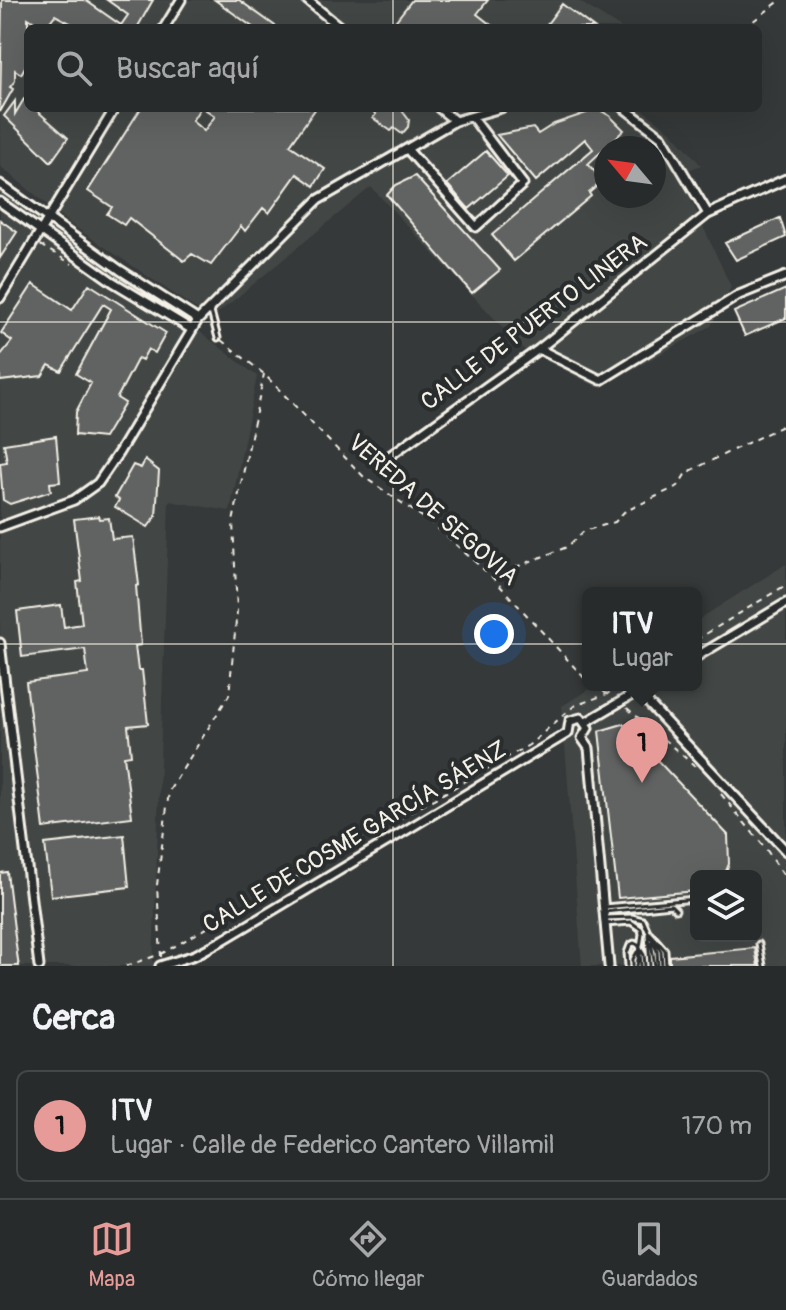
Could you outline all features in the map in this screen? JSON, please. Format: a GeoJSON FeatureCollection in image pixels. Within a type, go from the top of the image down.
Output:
{"type":"FeatureCollection","features":[{"type":"Feature","properties":{"kind":"street"},"geometry":{"type":"LineString","coordinates":[[166,24],[181,0]]}},
{"type":"Feature","properties":{"kind":"street"},"geometry":{"type":"LineString","coordinates":[[307,0],[336,24]]}},
{"type":"Feature","properties":{"kind":"street"},"geometry":{"type":"LineString","coordinates":[[0,298],[112,112]]}},
{"type":"Feature","properties":{"kind":"street"},"geometry":{"type":"LineString","coordinates":[[444,112],[455,121]]}},
{"type":"Feature","properties":{"kind":"street"},"geometry":{"type":"LineString","coordinates":[[0,527],[74,500],[98,483],[191,329],[318,200],[455,121],[488,112]]}},
{"type":"Feature","properties":{"kind":"street"},"geometry":{"type":"LineString","coordinates":[[629,112],[662,137],[708,214]]}},
{"type":"Feature","properties":{"kind":"street"},"geometry":{"type":"LineString","coordinates":[[407,149],[476,227],[523,184],[472,117]]}},
{"type":"Feature","properties":{"kind":"street","name":"CALLE DE PUERTO LINERA"},"geometry":{"type":"LineString","coordinates":[[388,457],[539,349],[708,214],[786,179]]}},
{"type":"Feature","properties":{"kind":"street"},"geometry":{"type":"LineString","coordinates":[[0,184],[120,270],[198,320]]}},
{"type":"Feature","properties":{"kind":"street"},"geometry":{"type":"LineString","coordinates":[[0,202],[113,282],[191,329]]}},
{"type":"Feature","properties":{"kind":"street"},"geometry":{"type":"LineString","coordinates":[[539,349],[601,380],[739,295],[786,276]]}},
{"type":"Feature","properties":{"kind":"street"},"geometry":{"type":"LineString","coordinates":[[702,653],[786,603]]}},
{"type":"Feature","properties":{"kind":"street"},"geometry":{"type":"LineString","coordinates":[[0,643],[39,966]]}},
{"type":"Feature","properties":{"kind":"street"},"geometry":{"type":"LineString","coordinates":[[586,722],[638,692],[786,851]]}},
{"type":"Feature","properties":{"kind":"street"},"geometry":{"type":"LineString","coordinates":[[582,738],[574,738],[568,733],[568,724],[577,718],[586,722]]}},
{"type":"Feature","properties":{"kind":"street"},"geometry":{"type":"LineString","coordinates":[[582,738],[588,730],[586,722]]}},
{"type":"Feature","properties":{"kind":"street","name":"CALLE DE COSME GARCÍA SÁENZ"},"geometry":{"type":"LineString","coordinates":[[161,966],[195,955],[223,940],[568,733]]}},
{"type":"Feature","properties":{"kind":"street"},"geometry":{"type":"LineString","coordinates":[[582,738],[589,748],[609,966]]}},
{"type":"Feature","properties":{"kind":"lane"},"geometry":{"type":"LineString","coordinates":[[210,308],[218,338]]}},
{"type":"Feature","properties":{"kind":"lane"},"geometry":{"type":"LineString","coordinates":[[604,915],[690,900]]}},
{"type":"Feature","properties":{"kind":"lane"},"geometry":{"type":"LineString","coordinates":[[604,915],[671,905],[676,910]]}},
{"type":"Feature","properties":{"kind":"lane"},"geometry":{"type":"LineString","coordinates":[[604,915],[640,919],[665,950],[648,966]]}},
{"type":"Feature","properties":{"kind":"lane"},"geometry":{"type":"LineString","coordinates":[[604,915],[638,926],[642,934],[633,959],[648,966]]}},
{"type":"Feature","properties":{"kind":"lane"},"geometry":{"type":"LineString","coordinates":[[648,931],[648,966]]}},
{"type":"Feature","properties":{"kind":"lane"},"geometry":{"type":"LineString","coordinates":[[648,931],[657,951],[648,966]]}},
{"type":"Feature","properties":{"kind":"lane"},"geometry":{"type":"LineString","coordinates":[[759,944],[763,966]]}},
{"type":"Feature","properties":{"kind":"lane"},"geometry":{"type":"LineString","coordinates":[[630,945],[638,945],[648,966],[627,953],[630,945]]}},
{"type":"Feature","properties":{"kind":"path"},"geometry":{"type":"LineString","coordinates":[[749,24],[781,0]]}},
{"type":"Feature","properties":{"kind":"path","name":"VEREDA DE SEGOVIA"},"geometry":{"type":"LineString","coordinates":[[218,338],[264,374],[364,477],[434,525],[491,576],[582,675]]}},
{"type":"Feature","properties":{"kind":"path"},"geometry":{"type":"LineString","coordinates":[[161,966],[157,885],[169,791],[229,695],[237,611],[233,522],[264,374]]}},
{"type":"Feature","properties":{"kind":"path"},"geometry":{"type":"LineString","coordinates":[[491,576],[567,547],[584,531],[615,522],[624,512],[678,486],[686,473],[786,424]]}},
{"type":"Feature","properties":{"kind":"path"},"geometry":{"type":"LineString","coordinates":[[702,636],[786,585]]}},
{"type":"Feature","properties":{"kind":"path"},"geometry":{"type":"LineString","coordinates":[[602,691],[667,740],[698,769]]}},
{"type":"Feature","properties":{"kind":"path"},"geometry":{"type":"LineString","coordinates":[[126,966],[161,954],[529,745],[574,706],[612,691]]}},
{"type":"Feature","properties":{"kind":"path"},"geometry":{"type":"LineString","coordinates":[[718,790],[786,879]]}},
{"type":"Feature","properties":{"kind":"shaded area"},"geometry":{"type":"Polygon","coordinates":[[[0,0],[577,0],[615,24],[24,24],[24,112],[645,112],[672,132],[701,165],[679,174],[731,287],[711,326],[599,388],[522,348],[371,187],[211,319],[72,225],[0,166],[0,0]]]}},
{"type":"Feature","properties":{"kind":"shaded area"},"geometry":{"type":"Polygon","coordinates":[[[0,189],[190,324],[257,376],[230,511],[169,501],[153,966],[0,966],[0,189]]]}},
{"type":"Feature","properties":{"kind":"shaded area"},"geometry":{"type":"Polygon","coordinates":[[[786,564],[786,966],[582,966],[562,706],[586,691],[702,691],[702,617],[786,564]]]}},
{"type":"Feature","properties":{"kind":"building"},"geometry":{"type":"Polygon","coordinates":[[[2,0],[85,0],[120,24],[72,24],[55,15],[48,24],[38,24],[28,18],[28,24],[24,24],[24,69],[21,74],[15,70],[15,81],[10,87],[13,89],[0,112],[2,0]]]}},
{"type":"Feature","properties":{"kind":"building"},"geometry":{"type":"Polygon","coordinates":[[[107,0],[153,0],[139,24],[122,24],[128,15],[107,0]]]}},
{"type":"Feature","properties":{"kind":"building"},"geometry":{"type":"Polygon","coordinates":[[[215,0],[239,0],[272,24],[248,24],[215,0]]]}},
{"type":"Feature","properties":{"kind":"building"},"geometry":{"type":"Polygon","coordinates":[[[412,0],[488,0],[477,14],[490,24],[393,24],[412,0]]]}},
{"type":"Feature","properties":{"kind":"building"},"geometry":{"type":"Polygon","coordinates":[[[562,4],[589,24],[547,24],[562,4]]]}},
{"type":"Feature","properties":{"kind":"building"},"geometry":{"type":"Polygon","coordinates":[[[24,99],[24,112],[39,112],[68,138],[51,162],[4,116],[15,101],[15,114],[24,99]]]}},
{"type":"Feature","properties":{"kind":"building"},"geometry":{"type":"Polygon","coordinates":[[[138,112],[198,112],[192,121],[204,131],[215,116],[209,112],[313,112],[290,145],[325,169],[314,186],[297,174],[269,213],[263,208],[245,231],[241,226],[211,265],[192,254],[184,261],[129,218],[124,225],[107,214],[112,207],[88,191],[138,112]]]}},
{"type":"Feature","properties":{"kind":"building"},"geometry":{"type":"Polygon","coordinates":[[[373,112],[403,112],[409,120],[408,127],[402,134],[394,128],[391,131],[373,118],[376,114],[373,112]]]}},
{"type":"Feature","properties":{"kind":"building"},"geometry":{"type":"Polygon","coordinates":[[[589,112],[603,112],[624,130],[618,136],[594,136],[594,158],[588,164],[594,171],[591,196],[514,261],[492,235],[593,149],[585,139],[536,181],[497,135],[533,128],[538,134],[554,124],[589,112]]]}},
{"type":"Feature","properties":{"kind":"building"},"geometry":{"type":"Polygon","coordinates":[[[486,151],[508,176],[469,209],[447,184],[486,151]]]}},
{"type":"Feature","properties":{"kind":"building"},"geometry":{"type":"Polygon","coordinates":[[[415,176],[500,270],[472,293],[387,195],[396,185],[415,176]]]}},
{"type":"Feature","properties":{"kind":"building"},"geometry":{"type":"Polygon","coordinates":[[[780,218],[786,237],[736,260],[725,243],[780,218]]]}},
{"type":"Feature","properties":{"kind":"building"},"geometry":{"type":"Polygon","coordinates":[[[0,220],[17,232],[0,258],[0,220]]]}},
{"type":"Feature","properties":{"kind":"building"},"geometry":{"type":"Polygon","coordinates":[[[33,284],[72,310],[89,284],[166,333],[155,353],[148,349],[142,360],[138,358],[117,398],[125,403],[104,438],[75,435],[76,412],[91,383],[76,374],[111,309],[103,304],[61,371],[49,365],[42,376],[0,381],[0,356],[12,341],[1,333],[33,284]]]}},
{"type":"Feature","properties":{"kind":"building"},"geometry":{"type":"Polygon","coordinates":[[[786,289],[786,318],[745,336],[734,312],[786,289]]]}},
{"type":"Feature","properties":{"kind":"building"},"geometry":{"type":"Polygon","coordinates":[[[56,436],[60,482],[50,483],[51,491],[10,504],[3,500],[0,463],[7,462],[4,444],[56,436]]]}},
{"type":"Feature","properties":{"kind":"building"},"geometry":{"type":"Polygon","coordinates":[[[145,460],[159,471],[156,516],[148,527],[115,507],[119,500],[115,497],[133,465],[141,468],[145,460]]]}},
{"type":"Feature","properties":{"kind":"building"},"geometry":{"type":"Polygon","coordinates":[[[99,516],[100,519],[109,518],[112,539],[133,537],[139,585],[136,586],[141,645],[135,646],[138,670],[142,670],[148,724],[128,726],[131,755],[124,756],[132,817],[44,828],[26,682],[88,674],[85,649],[22,657],[17,611],[61,605],[64,627],[82,624],[77,582],[82,581],[74,519],[99,516]]]}},
{"type":"Feature","properties":{"kind":"building"},"geometry":{"type":"Polygon","coordinates":[[[623,724],[728,835],[726,870],[690,870],[690,892],[618,898],[599,731],[623,724]]]}},
{"type":"Feature","properties":{"kind":"building"},"geometry":{"type":"Polygon","coordinates":[[[124,835],[129,887],[51,896],[45,844],[124,835]]]}},
{"type":"Feature","properties":{"kind":"building"},"geometry":{"type":"Polygon","coordinates":[[[7,872],[19,966],[0,966],[0,873],[7,872]]]}},
{"type":"Feature","properties":{"kind":"building"},"geometry":{"type":"Polygon","coordinates":[[[755,948],[758,966],[670,966],[670,956],[755,948]]]}},
{"type":"Feature","properties":{"kind":"place","name":"ITV"},"geometry":{"type":"Point","coordinates":[642,783]}}]}
